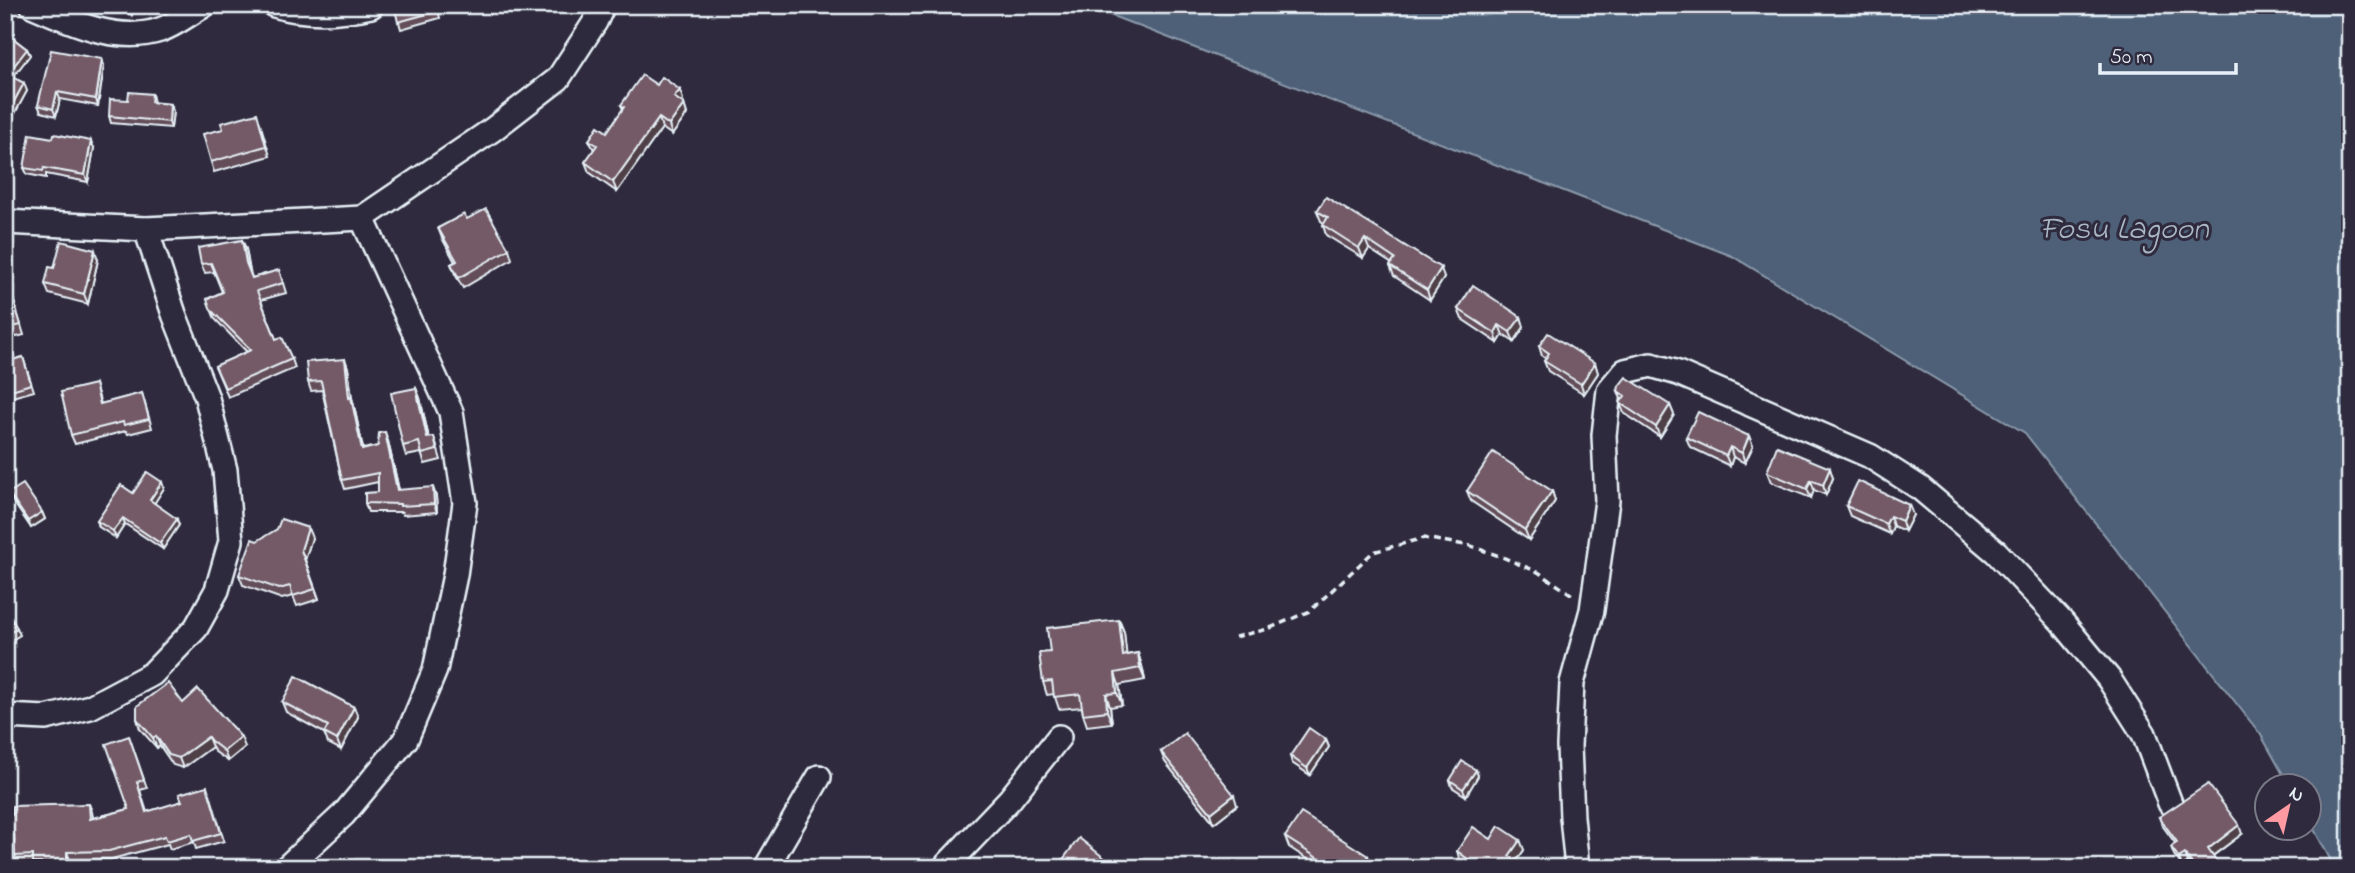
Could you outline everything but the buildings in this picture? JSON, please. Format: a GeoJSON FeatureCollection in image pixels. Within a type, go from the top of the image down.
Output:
{"type":"FeatureCollection","features":[{"type":"Feature","properties":{"kind":"street"},"geometry":{"type":"LineString","coordinates":[[32,5],[107,32],[135,34],[163,29],[204,5]]}},
{"type":"Feature","properties":{"kind":"street"},"geometry":{"type":"LineString","coordinates":[[274,5],[306,13],[371,6]]}},
{"type":"Feature","properties":{"kind":"street"},"geometry":{"type":"LineString","coordinates":[[5,222],[146,229],[362,218],[492,130],[558,79],[603,5]]}},
{"type":"Feature","properties":{"kind":"street"},"geometry":{"type":"LineString","coordinates":[[286,868],[344,814],[406,739],[435,670],[455,575],[465,503],[451,412],[362,218]]}},
{"type":"Feature","properties":{"kind":"street"},"geometry":{"type":"LineString","coordinates":[[5,716],[46,718],[90,707],[152,674],[196,628],[217,590],[231,541],[225,470],[207,398],[174,314],[146,229]]}},
{"type":"Feature","properties":{"kind":"street"},"geometry":{"type":"LineString","coordinates":[[1577,868],[1569,746],[1572,683],[1592,611],[1607,501],[1604,435],[1609,390],[1625,371],[1651,365],[1678,373],[1870,456],[1920,488],[1996,552],[2062,622],[2109,679],[2144,734],[2170,803]]}},
{"type":"Feature","properties":{"kind":"street"},"geometry":{"type":"LineString","coordinates":[[944,868],[1010,799],[1059,737]]}},
{"type":"Feature","properties":{"kind":"street"},"geometry":{"type":"LineString","coordinates":[[766,868],[819,777]]}},
{"type":"Feature","properties":{"kind":"path"},"geometry":{"type":"LineString","coordinates":[[1235,637],[1268,629],[1310,611],[1373,552],[1424,538],[1471,546],[1538,572],[1592,611]]}},
{"type":"Feature","properties":{"kind":"water","name":"Fosu Lagoon"},"geometry":{"type":"Polygon","coordinates":[[[1084,5],[2350,5],[2350,868],[2335,868],[2321,842],[2324,842],[2324,772],[2282,772],[2261,735],[2025,433],[1732,256],[1084,5]]]}}]}
